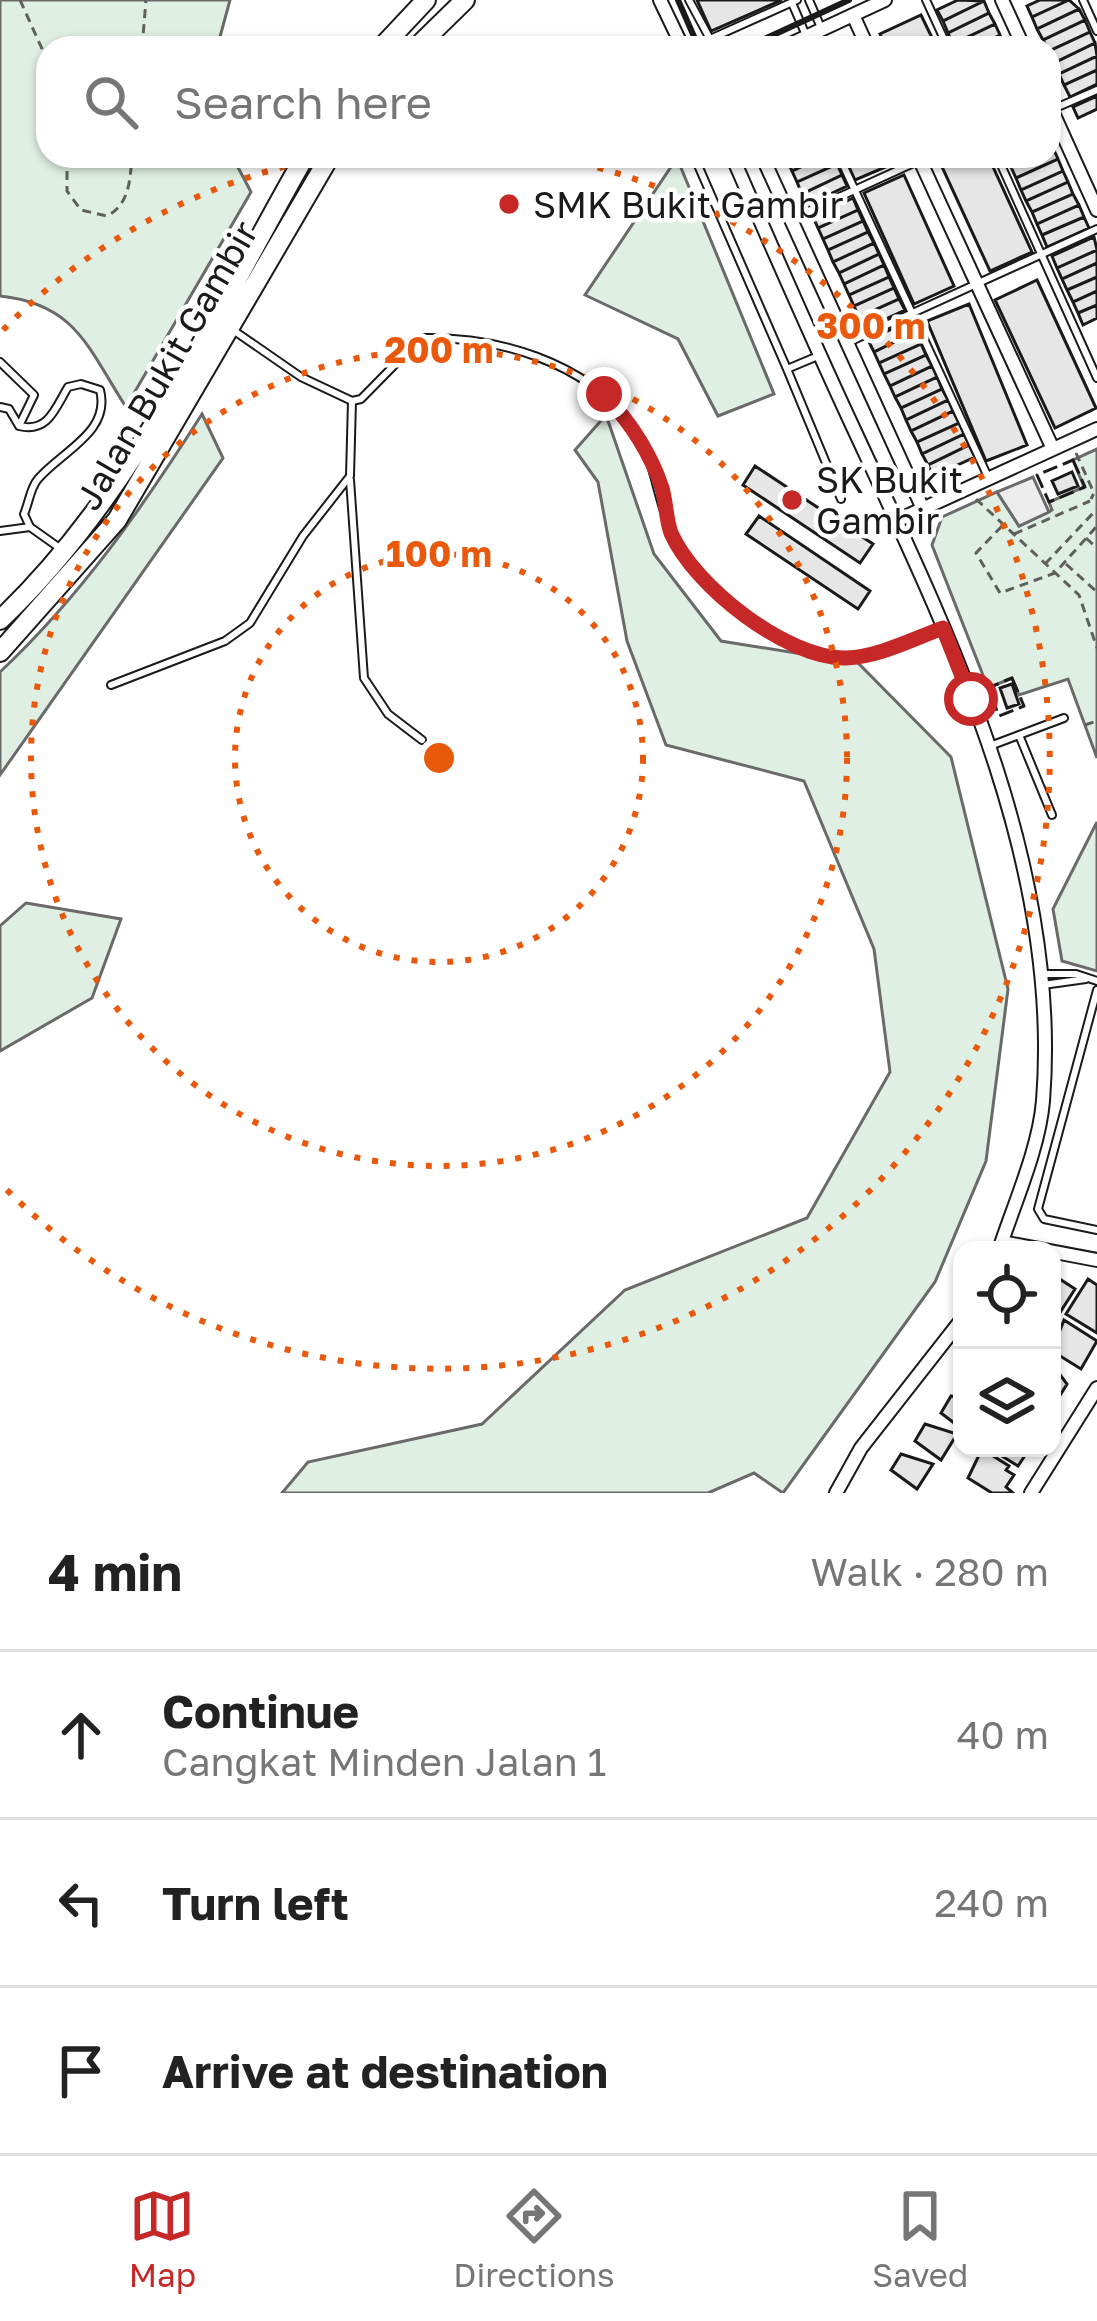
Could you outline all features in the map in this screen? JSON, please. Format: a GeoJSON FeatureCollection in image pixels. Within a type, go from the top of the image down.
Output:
{"type":"FeatureCollection","features":[{"type":"Feature","properties":{"kind":"main road"},"geometry":{"type":"LineString","coordinates":[[392,36],[426,0]]}},
{"type":"Feature","properties":{"kind":"main road"},"geometry":{"type":"LineString","coordinates":[[428,36],[465,0]]}},
{"type":"Feature","properties":{"kind":"main road","name":"Jalan Bukit Gambir"},"geometry":{"type":"LineString","coordinates":[[0,620],[64,551],[147,433],[298,168]]}},
{"type":"Feature","properties":{"kind":"main road","name":"Jalan Bukit Gambir"},"geometry":{"type":"LineString","coordinates":[[0,652],[117,520],[323,168]]}},
{"type":"Feature","properties":{"kind":"street"},"geometry":{"type":"LineString","coordinates":[[660,0],[677,36]]}},
{"type":"Feature","properties":{"kind":"street"},"geometry":{"type":"LineString","coordinates":[[809,36],[885,0]]}},
{"type":"Feature","properties":{"kind":"street"},"geometry":{"type":"LineString","coordinates":[[1002,0],[1018,36]]}},
{"type":"Feature","properties":{"kind":"street"},"geometry":{"type":"LineString","coordinates":[[853,15],[863,36]]}},
{"type":"Feature","properties":{"kind":"street"},"geometry":{"type":"LineString","coordinates":[[1061,131],[1097,210]]}},
{"type":"Feature","properties":{"kind":"street"},"geometry":{"type":"LineString","coordinates":[[737,168],[943,628],[989,746],[1018,843],[1040,979],[1042,1106],[1002,1241]]}},
{"type":"Feature","properties":{"kind":"street"},"geometry":{"type":"LineString","coordinates":[[768,168],[923,509]]}},
{"type":"Feature","properties":{"kind":"street"},"geometry":{"type":"LineString","coordinates":[[927,168],[1053,449]]}},
{"type":"Feature","properties":{"kind":"street"},"geometry":{"type":"LineString","coordinates":[[896,521],[1097,429]]}},
{"type":"Feature","properties":{"kind":"street"},"geometry":{"type":"LineString","coordinates":[[1061,1255],[1097,1260]]}},
{"type":"Feature","properties":{"kind":"street"},"geometry":{"type":"LineString","coordinates":[[836,1493],[861,1448],[953,1330]]}},
{"type":"Feature","properties":{"kind":"street"},"geometry":{"type":"LineString","coordinates":[[1031,1493],[1097,1388]]}},
{"type":"Feature","properties":{"kind":"lane"},"geometry":{"type":"LineString","coordinates":[[689,0],[708,36]]}},
{"type":"Feature","properties":{"kind":"lane"},"geometry":{"type":"LineString","coordinates":[[809,0],[822,30]]}},
{"type":"Feature","properties":{"kind":"lane"},"geometry":{"type":"LineString","coordinates":[[926,0],[942,36]]}},
{"type":"Feature","properties":{"kind":"lane"},"geometry":{"type":"LineString","coordinates":[[1083,0],[1097,31]]}},
{"type":"Feature","properties":{"kind":"lane"},"geometry":{"type":"LineString","coordinates":[[717,36],[794,1],[807,36]]}},
{"type":"Feature","properties":{"kind":"lane"},"geometry":{"type":"LineString","coordinates":[[1061,103],[1097,89]]}},
{"type":"Feature","properties":{"kind":"lane"},"geometry":{"type":"LineString","coordinates":[[699,168],[841,499]]}},
{"type":"Feature","properties":{"kind":"lane"},"geometry":{"type":"LineString","coordinates":[[845,168],[989,479]]}},
{"type":"Feature","properties":{"kind":"lane"},"geometry":{"type":"LineString","coordinates":[[791,219],[900,168]]}},
{"type":"Feature","properties":{"kind":"lane"},"geometry":{"type":"LineString","coordinates":[[1002,168],[1097,378]]}},
{"type":"Feature","properties":{"kind":"lane"},"geometry":{"type":"LineString","coordinates":[[848,343],[1097,229]]}},
{"type":"Feature","properties":{"kind":"lane"},"geometry":{"type":"LineString","coordinates":[[230,328],[301,377],[352,401]]}},
{"type":"Feature","properties":{"kind":"lane"},"geometry":{"type":"LineString","coordinates":[[422,740],[388,714],[364,678],[350,476],[352,401],[421,338],[465,337],[510,347],[560,367],[604,394],[634,427],[662,487],[671,533],[697,572],[746,618],[797,644],[843,658],[943,628]]}},
{"type":"Feature","properties":{"kind":"lane"},"geometry":{"type":"LineString","coordinates":[[787,369],[821,355]]}},
{"type":"Feature","properties":{"kind":"lane"},"geometry":{"type":"LineString","coordinates":[[0,362],[34,395],[19,426]]}},
{"type":"Feature","properties":{"kind":"lane"},"geometry":{"type":"LineString","coordinates":[[19,426],[45,425],[68,387],[81,384],[100,390],[104,407],[97,425],[33,483],[24,514],[31,527],[64,551]]}},
{"type":"Feature","properties":{"kind":"lane"},"geometry":{"type":"LineString","coordinates":[[0,407],[9,409],[19,426]]}},
{"type":"Feature","properties":{"kind":"lane"},"geometry":{"type":"LineString","coordinates":[[111,685],[225,641],[250,623],[303,536],[350,476]]}},
{"type":"Feature","properties":{"kind":"lane"},"geometry":{"type":"LineString","coordinates":[[0,532],[31,527]]}},
{"type":"Feature","properties":{"kind":"lane"},"geometry":{"type":"LineString","coordinates":[[989,746],[1064,718]]}},
{"type":"Feature","properties":{"kind":"lane"},"geometry":{"type":"LineString","coordinates":[[1019,735],[1052,815]]}},
{"type":"Feature","properties":{"kind":"lane"},"geometry":{"type":"LineString","coordinates":[[1040,979],[1097,980]]}},
{"type":"Feature","properties":{"kind":"lane"},"geometry":{"type":"LineString","coordinates":[[1097,990],[1038,1209],[1044,1220],[1097,1230]]}},
{"type":"Feature","properties":{"kind":"path"},"geometry":{"type":"LineString","coordinates":[[20,0],[36,36]]}},
{"type":"Feature","properties":{"kind":"path"},"geometry":{"type":"LineString","coordinates":[[143,36],[146,0]]}},
{"type":"Feature","properties":{"kind":"path"},"geometry":{"type":"LineString","coordinates":[[67,168],[68,191],[81,210],[107,216],[119,210],[131,168]]}},
{"type":"Feature","properties":{"kind":"path"},"geometry":{"type":"LineString","coordinates":[[1013,534],[1090,501],[1094,493],[1071,441]]}},
{"type":"Feature","properties":{"kind":"path"},"geometry":{"type":"LineString","coordinates":[[966,489],[1079,595],[1097,648]]}},
{"type":"Feature","properties":{"kind":"path"},"geometry":{"type":"LineString","coordinates":[[1045,564],[1097,507],[1090,501]]}},
{"type":"Feature","properties":{"kind":"path"},"geometry":{"type":"LineString","coordinates":[[1004,525],[976,553],[1000,592],[1055,573],[1097,526]]}},
{"type":"Feature","properties":{"kind":"path"},"geometry":{"type":"LineString","coordinates":[[1086,538],[1097,548]]}},
{"type":"Feature","properties":{"kind":"path"},"geometry":{"type":"LineString","coordinates":[[1064,562],[1097,592]]}},
{"type":"Feature","properties":{"kind":"path"},"geometry":{"type":"LineString","coordinates":[[1085,725],[1097,721]]}},
{"type":"Feature","properties":{"kind":"green space"},"geometry":{"type":"Polygon","coordinates":[[[0,0],[230,0],[220,36],[36,36],[36,168],[238,168],[251,192],[126,407],[89,348],[63,319],[46,308],[0,296],[0,0]]]}},
{"type":"Feature","properties":{"kind":"green space"},"geometry":{"type":"Polygon","coordinates":[[[670,168],[681,168],[774,394],[718,416],[678,339],[585,295],[670,168]]]}},
{"type":"Feature","properties":{"kind":"green space"},"geometry":{"type":"Polygon","coordinates":[[[202,414],[223,458],[0,775],[0,672],[109,549],[202,414]]]}},
{"type":"Feature","properties":{"kind":"green space"},"geometry":{"type":"Polygon","coordinates":[[[606,415],[654,554],[721,641],[858,663],[951,757],[1008,989],[986,1161],[935,1282],[783,1493],[754,1473],[708,1493],[282,1493],[308,1462],[482,1424],[625,1290],[807,1218],[890,1072],[874,949],[804,781],[666,745],[627,641],[598,482],[575,450],[606,415]]]}},
{"type":"Feature","properties":{"kind":"green space"},"geometry":{"type":"Polygon","coordinates":[[[1097,449],[1097,758],[1068,679],[1019,695],[1012,678],[988,688],[932,545],[942,517],[997,492],[1019,526],[1052,510],[1049,502],[1084,487],[1073,460],[1097,449]]]}},
{"type":"Feature","properties":{"kind":"green space"},"geometry":{"type":"Polygon","coordinates":[[[1097,822],[1097,971],[1062,961],[1053,909],[1097,822]]]}},
{"type":"Feature","properties":{"kind":"green space"},"geometry":{"type":"Polygon","coordinates":[[[26,903],[121,919],[92,998],[0,1051],[0,926],[26,903]]]}},
{"type":"Feature","properties":{"kind":"shaded area"},"geometry":{"type":"Polygon","coordinates":[[[1033,477],[1049,512],[1019,526],[997,492],[1033,477]]]}},
{"type":"Feature","properties":{"kind":"building"},"geometry":{"type":"Polygon","coordinates":[[[697,0],[782,0],[711,31],[697,0]]]}},
{"type":"Feature","properties":{"kind":"building"},"geometry":{"type":"Polygon","coordinates":[[[958,0],[984,1],[943,21],[937,10],[958,0]]]}},
{"type":"Feature","properties":{"kind":"building"},"geometry":{"type":"Polygon","coordinates":[[[1040,0],[1069,0],[1032,17],[1027,6],[1040,0]]]}},
{"type":"Feature","properties":{"kind":"building"},"geometry":{"type":"Polygon","coordinates":[[[1069,0],[1079,9],[1037,29],[1032,17],[1069,0]]]}},
{"type":"Feature","properties":{"kind":"building"},"geometry":{"type":"Polygon","coordinates":[[[984,1],[989,13],[948,33],[943,21],[984,1]]]}},
{"type":"Feature","properties":{"kind":"building"},"geometry":{"type":"Polygon","coordinates":[[[1079,9],[1085,20],[1051,36],[1041,36],[1037,29],[1079,9]]]}},
{"type":"Feature","properties":{"kind":"building"},"geometry":{"type":"Polygon","coordinates":[[[989,13],[995,24],[970,36],[948,33],[989,13]]]}},
{"type":"Feature","properties":{"kind":"building"},"geometry":{"type":"Polygon","coordinates":[[[921,15],[931,36],[881,36],[921,15]]]}},
{"type":"Feature","properties":{"kind":"building"},"geometry":{"type":"Polygon","coordinates":[[[1085,20],[1090,32],[1061,45],[1061,36],[1051,36],[1085,20]]]}},
{"type":"Feature","properties":{"kind":"building"},"geometry":{"type":"Polygon","coordinates":[[[995,24],[1000,35],[998,36],[970,36],[995,24]]]}},
{"type":"Feature","properties":{"kind":"building"},"geometry":{"type":"Polygon","coordinates":[[[1090,32],[1095,43],[1061,60],[1061,45],[1090,32]]]}},
{"type":"Feature","properties":{"kind":"building"},"geometry":{"type":"Polygon","coordinates":[[[1095,43],[1097,56],[1061,73],[1061,60],[1095,43]]]}},
{"type":"Feature","properties":{"kind":"building"},"geometry":{"type":"Polygon","coordinates":[[[1097,56],[1097,70],[1064,85],[1061,73],[1097,56]]]}},
{"type":"Feature","properties":{"kind":"building"},"geometry":{"type":"Polygon","coordinates":[[[1097,70],[1097,84],[1070,97],[1064,85],[1097,70]]]}},
{"type":"Feature","properties":{"kind":"building"},"geometry":{"type":"Polygon","coordinates":[[[1097,96],[1097,109],[1078,118],[1073,107],[1097,96]]]}},
{"type":"Feature","properties":{"kind":"building"},"geometry":{"type":"Polygon","coordinates":[[[1061,166],[1063,171],[1021,190],[1016,178],[1038,168],[1061,166]]]}},
{"type":"Feature","properties":{"kind":"building"},"geometry":{"type":"Polygon","coordinates":[[[799,168],[828,168],[797,182],[792,171],[799,168]]]}},
{"type":"Feature","properties":{"kind":"building"},"geometry":{"type":"Polygon","coordinates":[[[828,168],[839,168],[842,175],[802,194],[797,182],[828,168]]]}},
{"type":"Feature","properties":{"kind":"building"},"geometry":{"type":"Polygon","coordinates":[[[850,168],[883,168],[855,180],[850,168]]]}},
{"type":"Feature","properties":{"kind":"building"},"geometry":{"type":"Polygon","coordinates":[[[943,168],[994,168],[1032,252],[990,271],[943,168]]]}},
{"type":"Feature","properties":{"kind":"building"},"geometry":{"type":"Polygon","coordinates":[[[1011,168],[1038,168],[1016,178],[1011,168]]]}},
{"type":"Feature","properties":{"kind":"building"},"geometry":{"type":"Polygon","coordinates":[[[1063,171],[1068,182],[1026,201],[1021,190],[1063,171]]]}},
{"type":"Feature","properties":{"kind":"building"},"geometry":{"type":"Polygon","coordinates":[[[842,175],[847,186],[807,205],[802,194],[842,175]]]}},
{"type":"Feature","properties":{"kind":"building"},"geometry":{"type":"Polygon","coordinates":[[[904,175],[954,286],[914,304],[864,193],[904,175]]]}},
{"type":"Feature","properties":{"kind":"building"},"geometry":{"type":"Polygon","coordinates":[[[1068,182],[1073,194],[1032,212],[1026,201],[1068,182]]]}},
{"type":"Feature","properties":{"kind":"building"},"geometry":{"type":"Polygon","coordinates":[[[1073,194],[1079,205],[1037,224],[1032,212],[1073,194]]]}},
{"type":"Feature","properties":{"kind":"building"},"geometry":{"type":"Polygon","coordinates":[[[853,198],[858,210],[818,228],[813,217],[853,198]]]}},
{"type":"Feature","properties":{"kind":"building"},"geometry":{"type":"Polygon","coordinates":[[[1079,205],[1084,217],[1042,235],[1037,224],[1079,205]]]}},
{"type":"Feature","properties":{"kind":"building"},"geometry":{"type":"Polygon","coordinates":[[[858,210],[863,221],[823,239],[818,228],[858,210]]]}},
{"type":"Feature","properties":{"kind":"building"},"geometry":{"type":"Polygon","coordinates":[[[1084,217],[1089,228],[1047,247],[1042,235],[1084,217]]]}},
{"type":"Feature","properties":{"kind":"building"},"geometry":{"type":"Polygon","coordinates":[[[863,221],[868,232],[828,250],[823,239],[863,221]]]}},
{"type":"Feature","properties":{"kind":"building"},"geometry":{"type":"Polygon","coordinates":[[[868,232],[874,243],[833,262],[828,250],[868,232]]]}},
{"type":"Feature","properties":{"kind":"building"},"geometry":{"type":"Polygon","coordinates":[[[1094,237],[1097,250],[1057,268],[1052,256],[1094,237]]]}},
{"type":"Feature","properties":{"kind":"building"},"geometry":{"type":"Polygon","coordinates":[[[874,243],[879,254],[839,273],[833,262],[874,243]]]}},
{"type":"Feature","properties":{"kind":"building"},"geometry":{"type":"Polygon","coordinates":[[[1097,250],[1097,263],[1062,279],[1057,268],[1097,250]]]}},
{"type":"Feature","properties":{"kind":"building"},"geometry":{"type":"Polygon","coordinates":[[[879,254],[884,265],[844,284],[839,273],[879,254]]]}},
{"type":"Feature","properties":{"kind":"building"},"geometry":{"type":"Polygon","coordinates":[[[1097,263],[1097,277],[1067,290],[1062,279],[1097,263]]]}},
{"type":"Feature","properties":{"kind":"building"},"geometry":{"type":"Polygon","coordinates":[[[884,265],[889,277],[849,295],[844,284],[884,265]]]}},
{"type":"Feature","properties":{"kind":"building"},"geometry":{"type":"Polygon","coordinates":[[[889,277],[894,288],[854,306],[849,295],[889,277]]]}},
{"type":"Feature","properties":{"kind":"building"},"geometry":{"type":"Polygon","coordinates":[[[1097,277],[1097,291],[1073,302],[1067,290],[1097,277]]]}},
{"type":"Feature","properties":{"kind":"building"},"geometry":{"type":"Polygon","coordinates":[[[1037,280],[1096,408],[1055,428],[995,300],[1037,280]]]}},
{"type":"Feature","properties":{"kind":"building"},"geometry":{"type":"Polygon","coordinates":[[[894,288],[899,299],[859,317],[854,306],[894,288]]]}},
{"type":"Feature","properties":{"kind":"building"},"geometry":{"type":"Polygon","coordinates":[[[1097,291],[1097,305],[1078,313],[1073,302],[1097,291]]]}},
{"type":"Feature","properties":{"kind":"building"},"geometry":{"type":"Polygon","coordinates":[[[899,299],[905,310],[864,329],[859,317],[899,299]]]}},
{"type":"Feature","properties":{"kind":"building"},"geometry":{"type":"Polygon","coordinates":[[[969,304],[1027,445],[986,461],[927,321],[969,304]]]}},
{"type":"Feature","properties":{"kind":"building"},"geometry":{"type":"Polygon","coordinates":[[[1097,305],[1097,318],[1083,325],[1078,313],[1097,305]]]}},
{"type":"Feature","properties":{"kind":"building"},"geometry":{"type":"Polygon","coordinates":[[[910,321],[915,332],[874,352],[868,340],[910,321]]]}},
{"type":"Feature","properties":{"kind":"building"},"geometry":{"type":"Polygon","coordinates":[[[915,332],[921,344],[879,363],[874,352],[915,332]]]}},
{"type":"Feature","properties":{"kind":"building"},"geometry":{"type":"Polygon","coordinates":[[[921,344],[926,355],[884,374],[879,363],[921,344]]]}},
{"type":"Feature","properties":{"kind":"building"},"geometry":{"type":"Polygon","coordinates":[[[926,355],[932,366],[890,386],[884,374],[926,355]]]}},
{"type":"Feature","properties":{"kind":"building"},"geometry":{"type":"Polygon","coordinates":[[[932,366],[937,377],[895,397],[890,386],[932,366]]]}},
{"type":"Feature","properties":{"kind":"building"},"geometry":{"type":"Polygon","coordinates":[[[937,377],[942,389],[901,408],[895,397],[937,377]]]}},
{"type":"Feature","properties":{"kind":"building"},"geometry":{"type":"Polygon","coordinates":[[[942,389],[948,400],[906,420],[901,408],[942,389]]]}},
{"type":"Feature","properties":{"kind":"building"},"geometry":{"type":"Polygon","coordinates":[[[948,400],[953,411],[911,431],[906,420],[948,400]]]}},
{"type":"Feature","properties":{"kind":"building"},"geometry":{"type":"Polygon","coordinates":[[[953,411],[959,423],[917,442],[911,431],[953,411]]]}},
{"type":"Feature","properties":{"kind":"building"},"geometry":{"type":"Polygon","coordinates":[[[959,423],[964,434],[922,454],[917,442],[959,423]]]}},
{"type":"Feature","properties":{"kind":"building"},"geometry":{"type":"Polygon","coordinates":[[[964,434],[969,445],[928,465],[922,454],[964,434]]]}},
{"type":"Feature","properties":{"kind":"building"},"geometry":{"type":"Polygon","coordinates":[[[969,445],[975,457],[933,476],[928,465],[969,445]]]}},
{"type":"Feature","properties":{"kind":"building"},"geometry":{"type":"Polygon","coordinates":[[[755,466],[873,544],[860,563],[743,485],[755,466]]]}},
{"type":"Feature","properties":{"kind":"building"},"geometry":{"type":"Polygon","coordinates":[[[1072,472],[1078,486],[1058,494],[1052,481],[1072,472]]]}},
{"type":"Feature","properties":{"kind":"building"},"geometry":{"type":"Polygon","coordinates":[[[759,516],[870,591],[858,609],[746,534],[759,516]]]}},
{"type":"Feature","properties":{"kind":"building"},"geometry":{"type":"Polygon","coordinates":[[[1012,684],[1019,704],[1007,708],[1000,688],[1012,684]]]}},
{"type":"Feature","properties":{"kind":"building"},"geometry":{"type":"Polygon","coordinates":[[[1088,1279],[1097,1285],[1097,1333],[1066,1314],[1088,1279]]]}},
{"type":"Feature","properties":{"kind":"building"},"geometry":{"type":"Polygon","coordinates":[[[1061,1280],[1075,1289],[1061,1311],[1061,1280]]]}},
{"type":"Feature","properties":{"kind":"building"},"geometry":{"type":"Polygon","coordinates":[[[1064,1320],[1097,1341],[1081,1369],[1061,1357],[1064,1320]]]}},
{"type":"Feature","properties":{"kind":"building"},"geometry":{"type":"Polygon","coordinates":[[[951,1396],[953,1397],[953,1422],[941,1413],[951,1396]]]}},
{"type":"Feature","properties":{"kind":"building"},"geometry":{"type":"Polygon","coordinates":[[[925,1424],[953,1433],[941,1460],[915,1441],[925,1424]]]}},
{"type":"Feature","properties":{"kind":"building"},"geometry":{"type":"Polygon","coordinates":[[[901,1454],[933,1464],[917,1489],[891,1470],[901,1454]]]}},
{"type":"Feature","properties":{"kind":"building"},"geometry":{"type":"Polygon","coordinates":[[[978,1457],[995,1457],[1014,1475],[1006,1487],[1013,1493],[992,1493],[968,1478],[978,1457]]]}},
{"type":"Feature","properties":{"kind":"building"},"geometry":{"type":"Polygon","coordinates":[[[1004,1457],[1024,1457],[1018,1466],[1004,1457]]]}},
{"type":"Feature","properties":{"kind":"fence"},"geometry":{"type":"LineString","coordinates":[[1073,460],[1085,487],[1049,502],[1037,475],[1073,460]]}},
{"type":"Feature","properties":{"kind":"fence"},"geometry":{"type":"LineString","coordinates":[[1012,678],[1024,706],[999,716],[988,688],[1012,678]]}},
{"type":"Feature","properties":{"kind":"wall"},"geometry":{"type":"LineString","coordinates":[[678,0],[694,36]]}},
{"type":"Feature","properties":{"kind":"wall"},"geometry":{"type":"LineString","coordinates":[[771,36],[849,0]]}},
{"type":"Feature","properties":{"kind":"place","name":"SMK Bukit Gambir"},"geometry":{"type":"Point","coordinates":[509,204]}},
{"type":"Feature","properties":{"kind":"place","name":"SK Bukit Gambir"},"geometry":{"type":"Point","coordinates":[792,500]}},
{"type":"Feature","properties":{"kind":"route"},"geometry":{"type":"LineString","coordinates":[[604,394],[634,427],[662,487],[671,533],[697,572],[746,618],[797,644],[843,658],[943,628],[971,699]]}}]}
